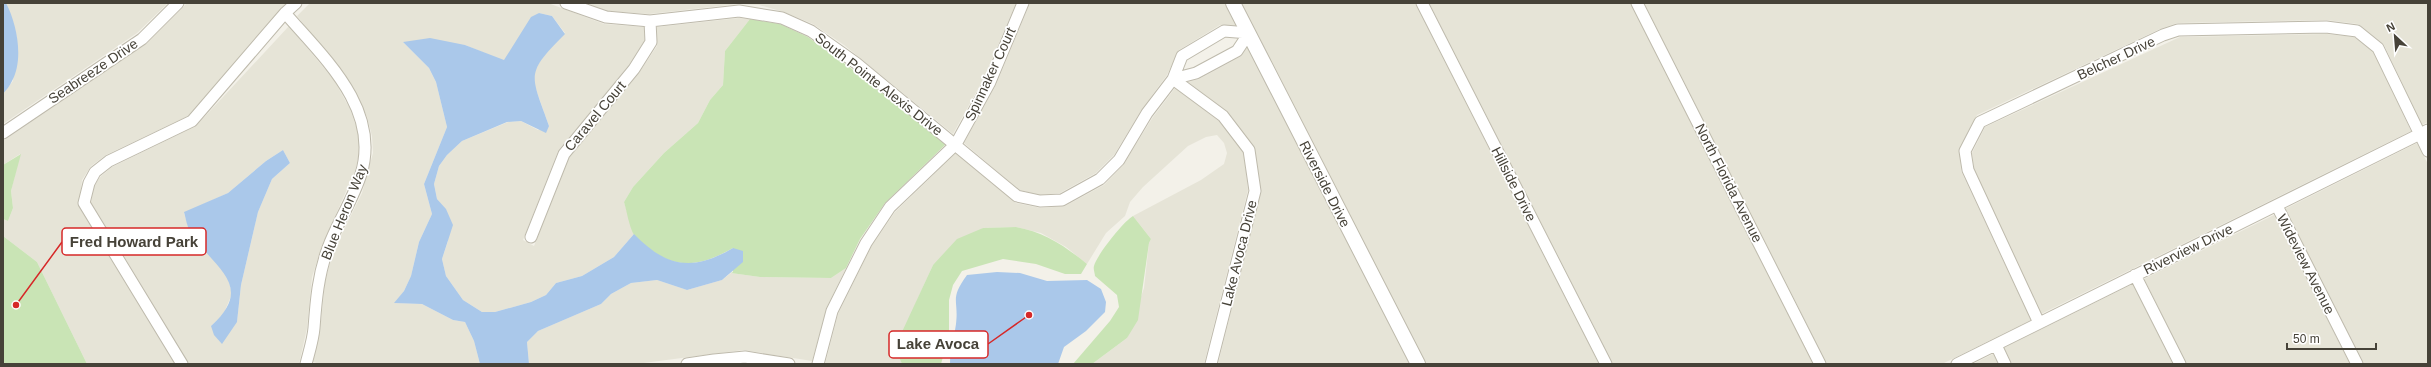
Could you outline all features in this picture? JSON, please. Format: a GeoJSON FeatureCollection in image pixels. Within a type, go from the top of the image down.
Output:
{"type":"FeatureCollection","features":[{"type":"Feature","properties":{"kind":"street","name":"Seabreeze Drive"},"geometry":{"type":"LineString","coordinates":[[3,133],[142,39],[178,3]]}},
{"type":"Feature","properties":{"kind":"street"},"geometry":{"type":"LineString","coordinates":[[182,364],[84,203],[88,183],[95,172],[109,161],[192,121],[285,13],[296,3]]}},
{"type":"Feature","properties":{"kind":"street","name":"South Pointe Alexis Drive"},"geometry":{"type":"LineString","coordinates":[[566,3],[606,17],[650,21],[739,11],[782,18],[811,31],[856,63],[956,144],[1017,196],[1040,201],[1062,200],[1100,179],[1119,160],[1148,113],[1173,79],[1182,56],[1224,31],[1248,33]]}},
{"type":"Feature","properties":{"kind":"street","name":"Spinnaker Court"},"geometry":{"type":"LineString","coordinates":[[956,144],[990,82],[1023,3]]}},
{"type":"Feature","properties":{"kind":"street","name":"Riverside Drive"},"geometry":{"type":"LineString","coordinates":[[1233,3],[1418,364]]}},
{"type":"Feature","properties":{"kind":"street","name":"Hillside Drive"},"geometry":{"type":"LineString","coordinates":[[1422,3],[1606,364]]}},
{"type":"Feature","properties":{"kind":"street","name":"North Florida Avenue"},"geometry":{"type":"LineString","coordinates":[[1637,3],[1820,364]]}},
{"type":"Feature","properties":{"kind":"street","name":"Blue Heron Way"},"geometry":{"type":"LineString","coordinates":[[285,13],[339,77],[358,112],[366,138],[367,152],[361,174],[327,249],[318,280],[314,329],[306,364]]}},
{"type":"Feature","properties":{"kind":"street","name":"Caravel Court"},"geometry":{"type":"LineString","coordinates":[[531,237],[564,154],[634,69],[652,42],[650,21]]}},
{"type":"Feature","properties":{"kind":"street","name":"Belcher Drive"},"geometry":{"type":"LineString","coordinates":[[2039,323],[1968,170],[1965,151],[1980,122],[2178,30],[2326,27],[2357,31],[2378,48],[2424,132],[2428,151]]}},
{"type":"Feature","properties":{"kind":"street"},"geometry":{"type":"LineString","coordinates":[[1173,79],[1196,73],[1237,51],[1248,33]]}},
{"type":"Feature","properties":{"kind":"street","name":"Lake Avoca Drive"},"geometry":{"type":"LineString","coordinates":[[1173,79],[1223,116],[1249,150],[1255,191],[1211,364]]}},
{"type":"Feature","properties":{"kind":"street","name":"Riverview Drive"},"geometry":{"type":"LineString","coordinates":[[1957,364],[2424,132]]}},
{"type":"Feature","properties":{"kind":"street","name":"South Pointe Alexis Drive"},"geometry":{"type":"LineString","coordinates":[[818,364],[832,311],[866,243],[890,207],[956,144]]}},
{"type":"Feature","properties":{"kind":"street","name":"Wideview Avenue"},"geometry":{"type":"LineString","coordinates":[[2277,206],[2357,364]]}},
{"type":"Feature","properties":{"kind":"street"},"geometry":{"type":"LineString","coordinates":[[2135,275],[2180,364]]}},
{"type":"Feature","properties":{"kind":"street"},"geometry":{"type":"LineString","coordinates":[[1996,345],[2005,364]]}},
{"type":"Feature","properties":{"kind":"street"},"geometry":{"type":"LineString","coordinates":[[687,364],[715,362],[745,357],[789,364]]}},
{"type":"Feature","properties":{"kind":"shaded area"},"geometry":{"type":"Polygon","coordinates":[[[6,3],[168,3],[137,33],[3,124],[3,94],[13,81],[17,38],[6,3]]]}},
{"type":"Feature","properties":{"kind":"shaded area"},"geometry":{"type":"Polygon","coordinates":[[[187,3],[290,3],[188,116],[106,155],[91,166],[82,180],[79,207],[175,364],[87,364],[37,262],[3,236],[3,219],[8,221],[13,208],[11,191],[20,154],[3,165],[3,141],[146,44],[187,3]]]}},
{"type":"Feature","properties":{"kind":"shaded area"},"geometry":{"type":"Polygon","coordinates":[[[310,3],[548,3],[604,24],[644,27],[645,40],[629,65],[558,151],[523,240],[534,246],[569,158],[639,73],[657,46],[657,27],[739,18],[750,19],[725,51],[723,85],[710,100],[698,123],[664,153],[633,187],[624,202],[634,234],[614,257],[582,276],[556,283],[546,295],[531,302],[495,312],[482,312],[463,300],[446,276],[442,259],[448,241],[446,210],[437,199],[434,184],[439,166],[447,155],[462,141],[508,122],[521,121],[538,130],[549,126],[533,81],[534,72],[543,56],[565,33],[552,16],[539,13],[504,61],[465,45],[403,42],[429,68],[436,82],[447,127],[424,184],[432,214],[419,242],[411,276],[404,291],[395,303],[422,304],[453,320],[465,322],[474,341],[480,364],[320,364],[313,362],[320,331],[325,282],[333,252],[362,193],[373,153],[372,136],[367,117],[353,88],[344,73],[297,16],[310,3]]]}},
{"type":"Feature","properties":{"kind":"shaded area"},"geometry":{"type":"Polygon","coordinates":[[[585,3],[1016,3],[984,78],[953,134],[844,45],[813,24],[784,12],[759,5],[738,4],[649,14],[606,11],[585,3]]]}},
{"type":"Feature","properties":{"kind":"shaded area"},"geometry":{"type":"Polygon","coordinates":[[[1030,3],[1226,3],[1238,26],[1220,25],[1179,50],[1167,75],[1142,109],[1114,155],[1096,173],[1060,193],[1040,195],[1019,190],[964,143],[996,85],[1030,3]]]}},
{"type":"Feature","properties":{"kind":"shaded area"},"geometry":{"type":"Polygon","coordinates":[[[1240,3],[1415,3],[1599,364],[1425,364],[1240,3]]]}},
{"type":"Feature","properties":{"kind":"shaded area"},"geometry":{"type":"Polygon","coordinates":[[[1429,3],[1631,3],[1814,364],[1613,364],[1429,3]]]}},
{"type":"Feature","properties":{"kind":"shaded area"},"geometry":{"type":"Polygon","coordinates":[[[1644,3],[2428,3],[2428,122],[2422,125],[2384,45],[2358,24],[2326,20],[2177,23],[2160,29],[1977,115],[1960,147],[1961,171],[2031,320],[1942,364],[1827,364],[1644,3]]]}},
{"type":"Feature","properties":{"kind":"shaded area"},"geometry":{"type":"Polygon","coordinates":[[[289,26],[334,80],[350,109],[360,138],[360,151],[355,171],[322,246],[312,277],[307,328],[299,364],[189,364],[91,202],[94,186],[100,177],[112,167],[196,126],[289,26]],[[283,150],[266,161],[228,193],[184,213],[190,232],[227,274],[232,294],[223,315],[211,326],[237,322],[241,285],[258,212],[272,179],[290,163],[283,150]]]}},
{"type":"Feature","properties":{"kind":"shaded area"},"geometry":{"type":"Polygon","coordinates":[[[2327,34],[2355,37],[2374,52],[2411,131],[2041,314],[1974,169],[1972,153],[1985,127],[2180,37],[2327,34]]]}},
{"type":"Feature","properties":{"kind":"shaded area"},"geometry":{"type":"Polygon","coordinates":[[[1248,46],[1411,364],[1218,364],[1261,190],[1254,146],[1226,111],[1188,82],[1199,79],[1240,57],[1248,46]]]}},
{"type":"Feature","properties":{"kind":"shaded area"},"geometry":{"type":"Polygon","coordinates":[[[1175,88],[1219,121],[1244,153],[1248,190],[1204,364],[1092,364],[1127,338],[1144,288],[1149,243],[1151,239],[1133,216],[1201,180],[1224,164],[1227,153],[1224,143],[1217,135],[1206,137],[1188,146],[1143,187],[1130,202],[1125,216],[1106,233],[1087,264],[1066,247],[1041,233],[1016,227],[983,228],[933,265],[917,300],[898,355],[902,364],[825,364],[838,314],[871,247],[895,212],[956,153],[1016,203],[1041,208],[1065,206],[1104,185],[1123,165],[1153,117],[1175,88]]]}},
{"type":"Feature","properties":{"kind":"shaded area"},"geometry":{"type":"Polygon","coordinates":[[[2417,143],[2428,164],[2428,364],[2364,364],[2285,209],[2417,143]]]}},
{"type":"Feature","properties":{"kind":"shaded area"},"geometry":{"type":"Polygon","coordinates":[[[2274,215],[2350,364],[2187,364],[2144,279],[2274,215]]]}},
{"type":"Feature","properties":{"kind":"shaded area"},"geometry":{"type":"Polygon","coordinates":[[[846,268],[827,307],[812,361],[743,350],[636,364],[529,364],[527,342],[538,331],[601,304],[611,294],[631,283],[657,280],[687,290],[722,280],[731,273],[760,277],[831,278],[846,268]]]}},
{"type":"Feature","properties":{"kind":"shaded area"},"geometry":{"type":"Polygon","coordinates":[[[2133,284],[2173,364],[2012,364],[2004,348],[2133,284]]]}},
{"type":"Feature","properties":{"kind":"shaded area"},"geometry":{"type":"Polygon","coordinates":[[[1993,354],[1998,364],[1973,364],[1993,354]]]}},
{"type":"Feature","properties":{"kind":"green space"},"geometry":{"type":"Polygon","coordinates":[[[750,19],[780,24],[808,37],[852,69],[946,144],[885,203],[860,239],[846,268],[831,278],[760,277],[731,273],[733,272],[733,248],[723,254],[702,261],[683,263],[673,261],[662,257],[642,244],[634,235],[629,223],[624,202],[633,187],[664,153],[698,123],[710,100],[723,85],[725,51],[750,19]]]}},
{"type":"Feature","properties":{"kind":"green space"},"geometry":{"type":"Polygon","coordinates":[[[21,154],[11,191],[13,208],[8,221],[3,219],[3,165],[21,154]]]}},
{"type":"Feature","properties":{"kind":"green space"},"geometry":{"type":"Polygon","coordinates":[[[1133,216],[1151,239],[1149,243],[1138,320],[1127,338],[1092,364],[1073,364],[1110,321],[1119,307],[1117,295],[1095,276],[1094,267],[1096,261],[1111,239],[1133,216]]]}},
{"type":"Feature","properties":{"kind":"green space"},"geometry":{"type":"Polygon","coordinates":[[[1016,227],[1036,232],[1071,251],[1087,264],[1081,274],[1065,274],[1036,264],[1003,259],[962,271],[953,285],[949,300],[949,335],[941,364],[902,364],[898,355],[901,334],[933,265],[957,239],[983,228],[1016,227]]]}},
{"type":"Feature","properties":{"kind":"green space"},"geometry":{"type":"Polygon","coordinates":[[[3,236],[37,262],[87,364],[3,364],[3,236]]]}},
{"type":"Feature","properties":{"kind":"water"},"geometry":{"type":"Polygon","coordinates":[[[3,3],[6,3],[10,11],[16,31],[18,42],[18,62],[16,72],[10,85],[3,94],[3,3]]]}},
{"type":"Feature","properties":{"kind":"water"},"geometry":{"type":"Polygon","coordinates":[[[539,13],[552,16],[565,34],[543,58],[537,67],[535,76],[535,85],[549,126],[546,133],[521,121],[507,122],[462,141],[447,155],[439,166],[434,184],[437,199],[446,209],[453,225],[442,259],[446,276],[463,300],[482,312],[495,312],[531,302],[546,295],[556,283],[582,276],[614,257],[634,234],[657,253],[669,259],[680,262],[692,263],[705,261],[733,248],[743,251],[743,262],[722,280],[687,290],[657,280],[631,283],[611,294],[601,304],[538,331],[527,342],[529,364],[480,364],[474,341],[465,322],[453,320],[422,304],[394,303],[404,291],[411,276],[419,242],[432,214],[424,184],[447,127],[436,82],[429,68],[403,42],[430,38],[465,45],[504,60],[531,17],[539,13]]]}},
{"type":"Feature","properties":{"kind":"water"},"geometry":{"type":"Polygon","coordinates":[[[283,150],[290,163],[272,179],[258,212],[241,285],[237,322],[222,344],[214,335],[211,326],[224,312],[230,299],[230,288],[226,277],[219,267],[191,233],[184,212],[228,193],[266,161],[283,150]]]}},
{"type":"Feature","properties":{"kind":"water"},"geometry":{"type":"Polygon","coordinates":[[[997,272],[1020,273],[1047,281],[1087,280],[1101,289],[1106,302],[1105,312],[1086,331],[1064,347],[1058,364],[950,364],[957,316],[956,295],[961,283],[967,275],[997,272]]]}},
{"type":"Feature","properties":{"kind":"place","name":"Fred Howard Park"},"geometry":{"type":"Point","coordinates":[16,305]}},
{"type":"Feature","properties":{"kind":"place","name":"Lake Avoca"},"geometry":{"type":"Point","coordinates":[1029,315]}}]}
